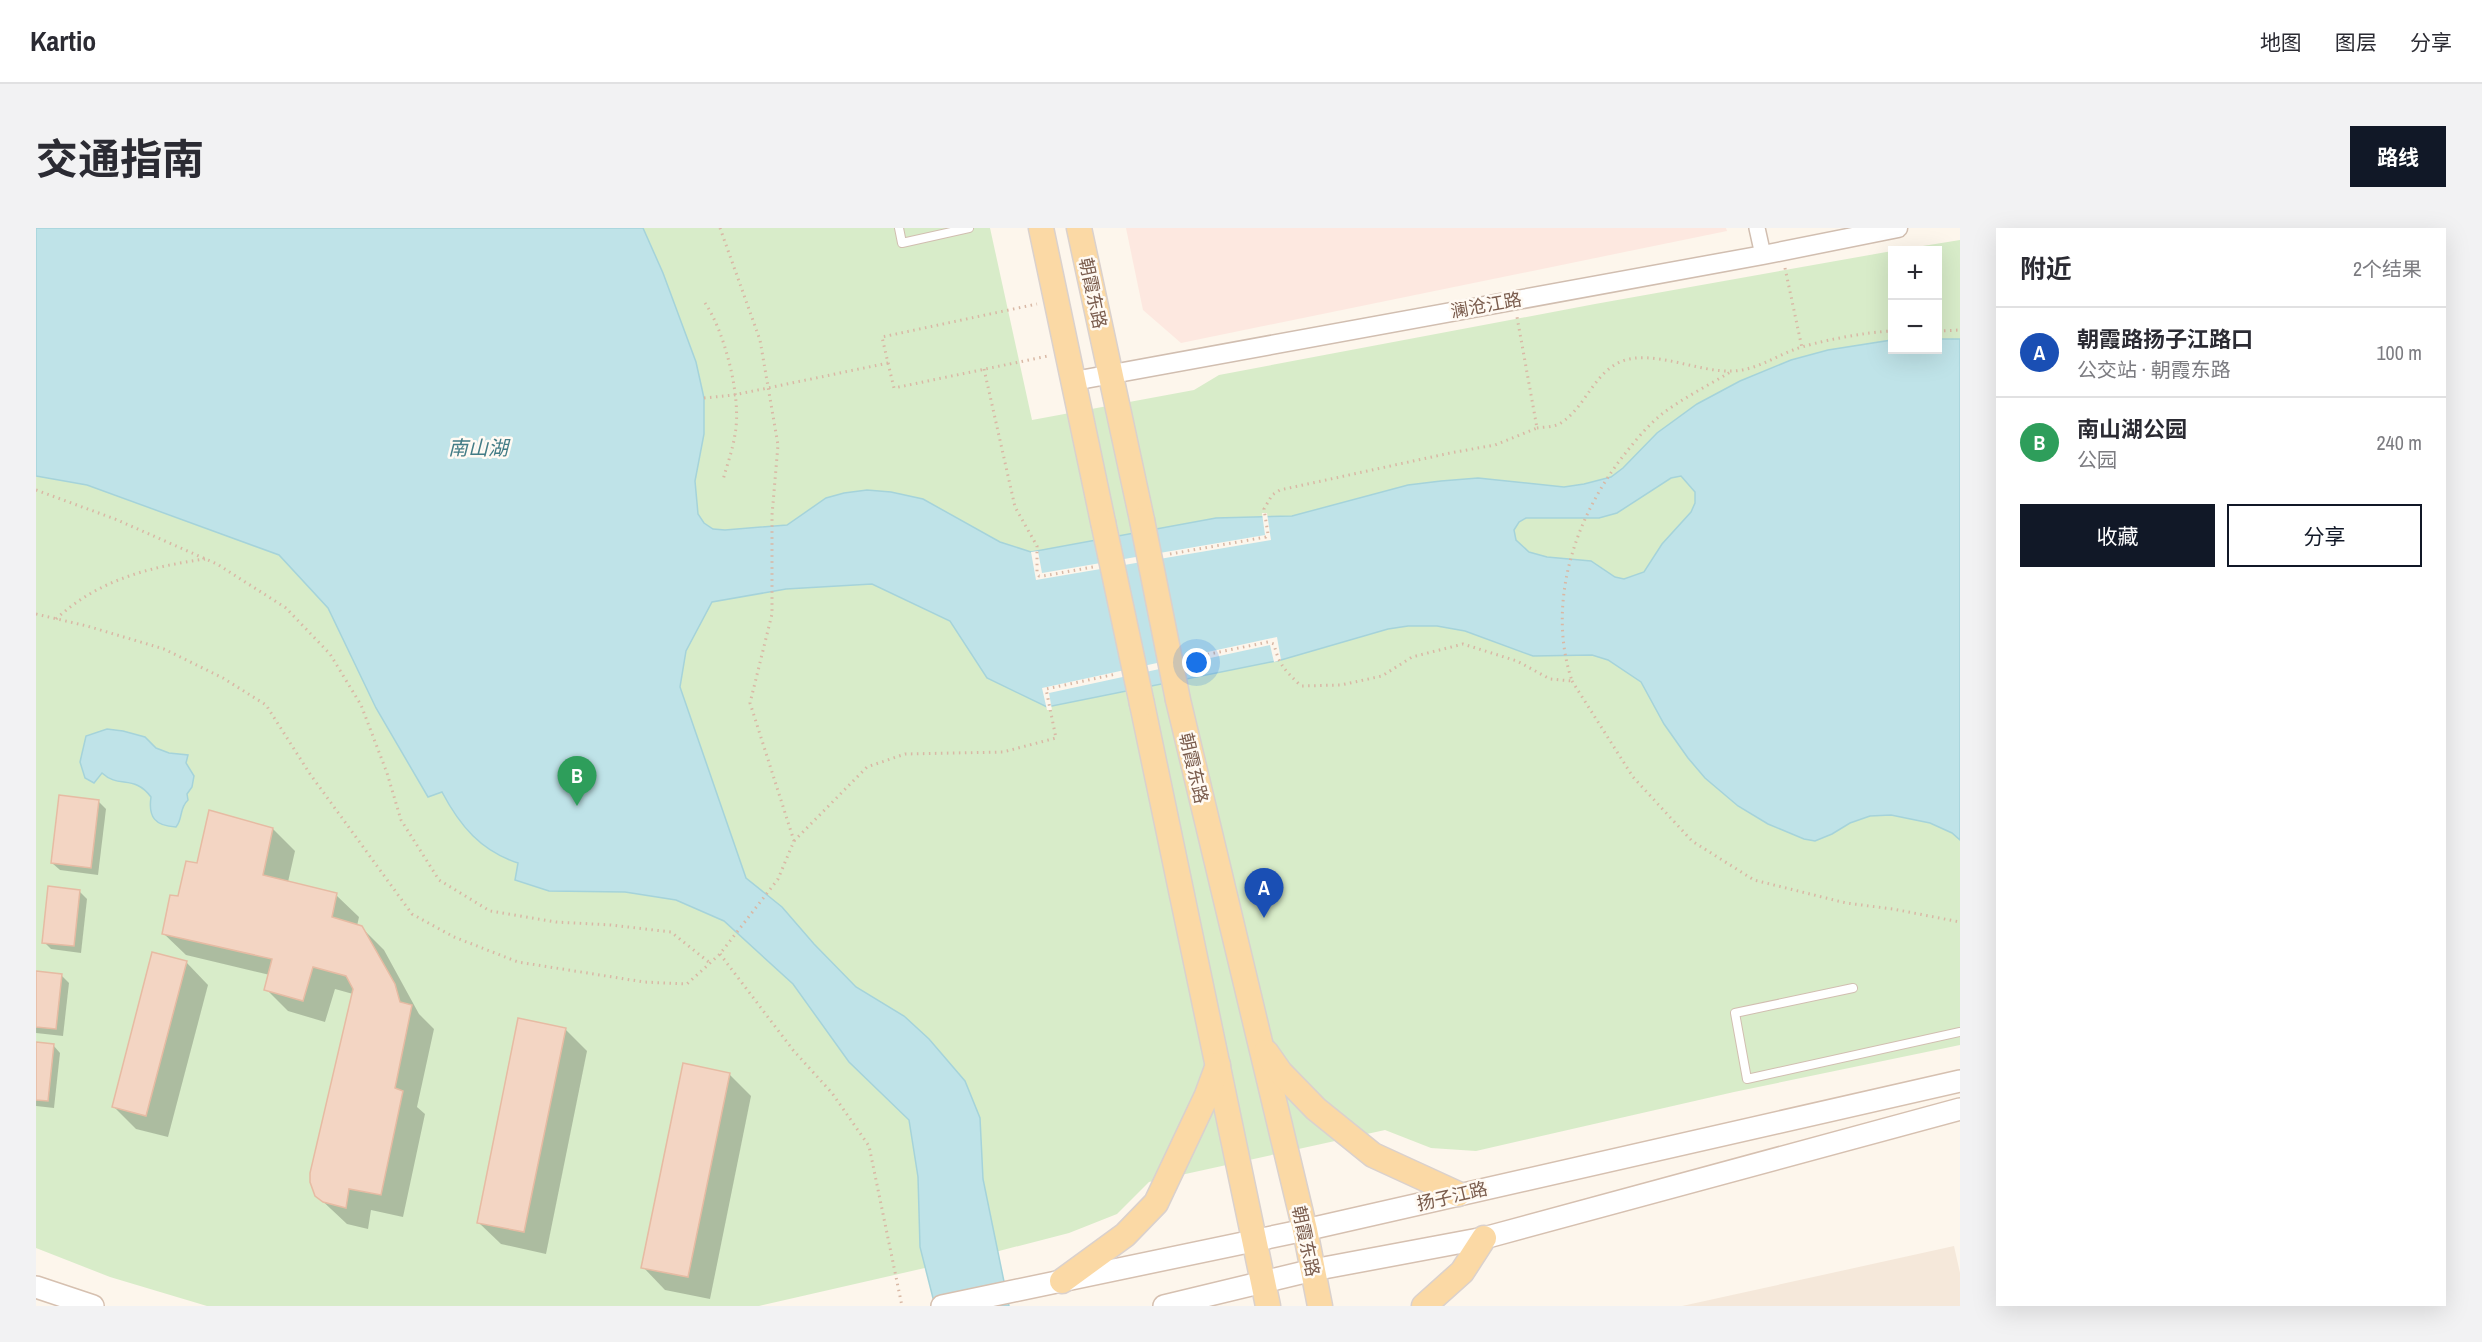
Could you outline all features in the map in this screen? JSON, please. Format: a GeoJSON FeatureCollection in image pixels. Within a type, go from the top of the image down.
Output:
{"type":"FeatureCollection","features":[{"type":"Feature","properties":{"kind":"main road","name":"朝霞东路"},"geometry":{"type":"LineString","coordinates":[[1041,228],[1266,1294]]}},
{"type":"Feature","properties":{"kind":"main road","name":"朝霞东路"},"geometry":{"type":"LineString","coordinates":[[1079,228],[1178,700],[1305,1230],[1320,1306]]}},
{"type":"Feature","properties":{"kind":"main road"},"geometry":{"type":"LineString","coordinates":[[1261,1045],[1280,1072],[1316,1109],[1373,1155],[1458,1194]]}},
{"type":"Feature","properties":{"kind":"main road"},"geometry":{"type":"LineString","coordinates":[[1062,1281],[1125,1235],[1156,1203],[1207,1095],[1218,1065]]}},
{"type":"Feature","properties":{"kind":"main road","name":"扬子江路"},"geometry":{"type":"LineString","coordinates":[[942,1306],[1305,1230],[1960,1081]]}},
{"type":"Feature","properties":{"kind":"main road"},"geometry":{"type":"LineString","coordinates":[[1164,1306],[1266,1294],[1313,1270],[1484,1238],[1960,1109]]}},
{"type":"Feature","properties":{"kind":"main road"},"geometry":{"type":"LineString","coordinates":[[1424,1306],[1462,1272],[1484,1238]]}},
{"type":"Feature","properties":{"kind":"main road"},"geometry":{"type":"LineString","coordinates":[[36,1287],[93,1306]]}},
{"type":"Feature","properties":{"kind":"street"},"geometry":{"type":"LineString","coordinates":[[1757,228],[1763,255]]}},
{"type":"Feature","properties":{"kind":"street","name":"澜沧江路"},"geometry":{"type":"LineString","coordinates":[[1074,381],[1763,255],[1898,228]]}},
{"type":"Feature","properties":{"kind":"lane"},"geometry":{"type":"LineString","coordinates":[[899,228],[902,243],[951,230],[969,228]]}},
{"type":"Feature","properties":{"kind":"lane"},"geometry":{"type":"LineString","coordinates":[[1853,988],[1735,1013],[1747,1079],[1960,1032]]}},
{"type":"Feature","properties":{"kind":"path"},"geometry":{"type":"LineString","coordinates":[[720,228],[760,340],[778,445],[772,515],[772,614],[750,703],[794,841]]}},
{"type":"Feature","properties":{"kind":"path"},"geometry":{"type":"LineString","coordinates":[[1782,251],[1802,348]]}},
{"type":"Feature","properties":{"kind":"path"},"geometry":{"type":"LineString","coordinates":[[1056,299],[882,337],[894,388],[1068,352]]}},
{"type":"Feature","properties":{"kind":"path"},"geometry":{"type":"LineString","coordinates":[[1514,300],[1537,428]]}},
{"type":"Feature","properties":{"kind":"path"},"geometry":{"type":"LineString","coordinates":[[705,303],[725,341],[734,394],[736,432],[723,480]]}},
{"type":"Feature","properties":{"kind":"path"},"geometry":{"type":"LineString","coordinates":[[1942,331],[1960,330]]}},
{"type":"Feature","properties":{"kind":"path"},"geometry":{"type":"LineString","coordinates":[[1160,556],[1266,537],[1268,534],[1264,509],[1272,495],[1280,490],[1495,445],[1537,428],[1558,425],[1578,410],[1596,381],[1620,362],[1648,358],[1732,371],[1757,367],[1802,348],[1873,332],[1888,332]]}},
{"type":"Feature","properties":{"kind":"path"},"geometry":{"type":"LineString","coordinates":[[704,398],[768,388],[888,363]]}},
{"type":"Feature","properties":{"kind":"path"},"geometry":{"type":"LineString","coordinates":[[984,369],[1015,507],[1037,546],[1037,573],[1043,576],[1102,566]]}},
{"type":"Feature","properties":{"kind":"path"},"geometry":{"type":"LineString","coordinates":[[1732,371],[1661,415],[1635,441],[1595,498],[1571,556],[1563,591],[1562,621],[1565,661],[1572,681],[1633,777],[1692,841],[1754,880],[1846,903],[1893,909],[1960,922]]}},
{"type":"Feature","properties":{"kind":"path"},"geometry":{"type":"LineString","coordinates":[[36,490],[115,519],[206,559],[286,608],[330,654],[361,705],[387,773],[401,820],[439,880],[490,911],[556,922],[671,932],[710,963]]}},
{"type":"Feature","properties":{"kind":"path"},"geometry":{"type":"LineString","coordinates":[[56,619],[76,601],[118,579],[164,565],[206,559]]}},
{"type":"Feature","properties":{"kind":"path"},"geometry":{"type":"LineString","coordinates":[[36,614],[164,649],[223,678],[266,705],[310,774],[412,914],[454,937],[518,962],[644,982],[687,984],[720,954],[778,879],[794,841],[867,767],[905,754],[1003,752],[1056,738],[1046,689],[1120,673]]}},
{"type":"Feature","properties":{"kind":"path"},"geometry":{"type":"LineString","coordinates":[[1188,658],[1268,642],[1274,645],[1278,661],[1283,669],[1302,686],[1341,685],[1382,676],[1412,657],[1463,644],[1517,661],[1550,679],[1572,681]]}},
{"type":"Feature","properties":{"kind":"path"},"geometry":{"type":"LineString","coordinates":[[720,954],[793,1050],[832,1093],[869,1146],[902,1306]]}},
{"type":"Feature","properties":{"kind":"shaded area"},"geometry":{"type":"Polygon","coordinates":[[[1126,228],[1726,228],[1727,231],[1181,343],[1143,310],[1126,228]]]}},
{"type":"Feature","properties":{"kind":"shaded area"},"geometry":{"type":"Polygon","coordinates":[[[1954,1246],[1960,1273],[1960,1306],[1682,1306],[1954,1246]]]}},
{"type":"Feature","properties":{"kind":"green space"},"geometry":{"type":"Polygon","coordinates":[[[36,228],[990,228],[1032,420],[1194,390],[1219,375],[1888,252],[1888,354],[1942,354],[1942,246],[1923,246],[1960,240],[1960,1045],[1734,1092],[1476,1151],[1431,1148],[1385,1130],[1149,1182],[1117,1214],[1069,1233],[759,1306],[207,1306],[110,1277],[36,1248],[36,228]]]}},
{"type":"Feature","properties":{"kind":"water","name":"南山湖"},"geometry":{"type":"Polygon","coordinates":[[[36,228],[643,228],[663,273],[696,362],[704,398],[704,434],[695,481],[698,514],[704,523],[713,529],[725,530],[787,525],[826,498],[867,490],[891,492],[923,499],[1000,542],[1031,552],[1216,518],[1292,516],[1408,485],[1478,478],[1564,487],[1584,484],[1611,477],[1657,433],[1697,404],[1740,381],[1791,360],[1828,350],[1888,341],[1888,354],[1942,354],[1942,339],[1960,339],[1960,840],[1952,833],[1930,823],[1891,815],[1870,816],[1850,823],[1815,841],[1804,839],[1768,824],[1738,806],[1705,778],[1664,724],[1641,682],[1608,660],[1592,655],[1533,656],[1465,631],[1437,626],[1408,626],[1388,629],[1281,660],[1047,707],[987,678],[950,621],[872,584],[786,589],[712,602],[686,651],[680,687],[746,878],[782,907],[856,987],[904,1016],[929,1039],[965,1081],[980,1118],[983,1179],[1009,1306],[935,1306],[920,1247],[918,1177],[909,1120],[849,1062],[793,984],[724,921],[676,900],[625,892],[549,891],[515,880],[518,863],[493,852],[473,836],[456,816],[442,792],[428,797],[376,708],[328,608],[279,555],[87,485],[36,476],[36,228]],[[1681,476],[1671,478],[1617,513],[1599,518],[1526,518],[1519,522],[1514,530],[1516,540],[1529,552],[1547,557],[1591,561],[1615,577],[1624,579],[1644,572],[1662,544],[1691,512],[1695,503],[1695,492],[1681,476]]]}},
{"type":"Feature","properties":{"kind":"water"},"geometry":{"type":"Polygon","coordinates":[[[107,729],[145,737],[156,748],[169,753],[188,755],[186,763],[194,776],[192,787],[187,794],[188,800],[183,806],[180,821],[176,827],[163,825],[154,819],[150,804],[151,797],[139,786],[108,778],[102,773],[94,783],[85,778],[80,762],[86,736],[107,729]]]}},
{"type":"Feature","properties":{"kind":"pier"},"geometry":{"type":"Polygon","coordinates":[[[1262,513],[1267,513],[1271,540],[1036,580],[1031,552],[1038,551],[1042,573],[1265,535],[1262,513]]]}},
{"type":"Feature","properties":{"kind":"pier"},"geometry":{"type":"Polygon","coordinates":[[[1277,637],[1281,660],[1274,662],[1270,645],[1049,693],[1052,710],[1047,710],[1042,688],[1277,637]]]}},
{"type":"Feature","properties":{"kind":"building"},"geometry":{"type":"Polygon","coordinates":[[[59,795],[99,800],[91,868],[51,863],[59,795]]]}},
{"type":"Feature","properties":{"kind":"building"},"geometry":{"type":"Polygon","coordinates":[[[209,810],[273,828],[263,875],[337,893],[332,917],[362,926],[395,984],[400,1002],[412,1005],[395,1088],[403,1091],[381,1195],[349,1189],[346,1208],[323,1202],[315,1196],[310,1182],[310,1173],[353,989],[346,976],[313,967],[303,1001],[264,990],[272,959],[162,934],[170,895],[178,896],[186,861],[197,863],[209,810]]]}},
{"type":"Feature","properties":{"kind":"building"},"geometry":{"type":"Polygon","coordinates":[[[48,886],[80,890],[74,946],[42,943],[48,886]]]}},
{"type":"Feature","properties":{"kind":"building"},"geometry":{"type":"Polygon","coordinates":[[[152,952],[187,961],[146,1116],[112,1107],[152,952]]]}},
{"type":"Feature","properties":{"kind":"building"},"geometry":{"type":"Polygon","coordinates":[[[36,971],[62,974],[56,1029],[36,1027],[36,971]]]}},
{"type":"Feature","properties":{"kind":"building"},"geometry":{"type":"Polygon","coordinates":[[[518,1018],[566,1028],[524,1232],[477,1223],[518,1018]]]}},
{"type":"Feature","properties":{"kind":"building"},"geometry":{"type":"Polygon","coordinates":[[[36,1042],[54,1044],[48,1101],[36,1100],[36,1042]]]}},
{"type":"Feature","properties":{"kind":"building"},"geometry":{"type":"Polygon","coordinates":[[[683,1063],[730,1073],[688,1277],[641,1268],[683,1063]]]}},
{"type":"Feature","properties":{"kind":"place","name":"南山湖公园"},"geometry":{"type":"Point","coordinates":[577,806]}},
{"type":"Feature","properties":{"kind":"place","name":"朝霞路扬子江路口"},"geometry":{"type":"Point","coordinates":[1264,918]}}]}
